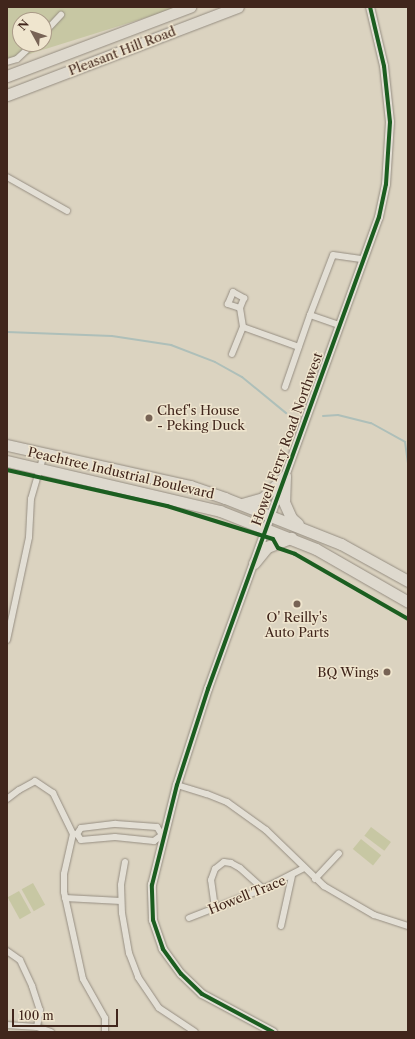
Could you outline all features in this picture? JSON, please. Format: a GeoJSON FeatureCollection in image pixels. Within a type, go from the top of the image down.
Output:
{"type":"FeatureCollection","features":[{"type":"Feature","properties":{"kind":"highway","name":"Pleasant Hill Road"},"geometry":{"type":"LineString","coordinates":[[7,76],[190,7]]}},
{"type":"Feature","properties":{"kind":"highway","name":"Pleasant Hill Road"},"geometry":{"type":"LineString","coordinates":[[7,95],[238,7]]}},
{"type":"Feature","properties":{"kind":"highway","name":"Peachtree Industrial Boulevard"},"geometry":{"type":"LineString","coordinates":[[7,445],[190,486],[242,504],[341,544],[408,581]]}},
{"type":"Feature","properties":{"kind":"highway","name":"Peachtree Industrial Boulevard"},"geometry":{"type":"LineString","coordinates":[[7,461],[40,470],[180,500],[220,511],[292,538],[316,549],[408,602]]}},
{"type":"Feature","properties":{"kind":"highway"},"geometry":{"type":"LineString","coordinates":[[242,504],[263,498],[285,476]]}},
{"type":"Feature","properties":{"kind":"highway"},"geometry":{"type":"LineString","coordinates":[[285,476],[286,510],[291,518],[303,528]]}},
{"type":"Feature","properties":{"kind":"highway"},"geometry":{"type":"LineString","coordinates":[[254,563],[267,548],[292,538]]}},
{"type":"Feature","properties":{"kind":"street","name":"Howell Ferry Road Northwest"},"geometry":{"type":"LineString","coordinates":[[273,1032],[202,994],[181,974],[163,949],[153,920],[152,885],[177,785],[208,690],[339,324],[379,217],[386,184],[390,122],[384,66],[370,7]]}},
{"type":"Feature","properties":{"kind":"street"},"geometry":{"type":"LineString","coordinates":[[52,25],[61,15]]}},
{"type":"Feature","properties":{"kind":"street"},"geometry":{"type":"LineString","coordinates":[[7,62],[17,59],[24,52]]}},
{"type":"Feature","properties":{"kind":"street"},"geometry":{"type":"LineString","coordinates":[[7,177],[67,212]]}},
{"type":"Feature","properties":{"kind":"street"},"geometry":{"type":"LineString","coordinates":[[284,387],[333,255],[364,260]]}},
{"type":"Feature","properties":{"kind":"street"},"geometry":{"type":"LineString","coordinates":[[232,354],[243,327],[240,308]]}},
{"type":"Feature","properties":{"kind":"street"},"geometry":{"type":"LineString","coordinates":[[310,314],[339,324]]}},
{"type":"Feature","properties":{"kind":"street"},"geometry":{"type":"LineString","coordinates":[[243,327],[299,347]]}},
{"type":"Feature","properties":{"kind":"street"},"geometry":{"type":"LineString","coordinates":[[7,640],[29,537],[31,499],[44,454]]}},
{"type":"Feature","properties":{"kind":"street"},"geometry":{"type":"LineString","coordinates":[[7,800],[28,784],[35,782],[44,785],[53,793],[75,834],[82,840],[128,838],[154,841],[164,836],[157,827],[128,824],[81,828],[75,834],[64,874],[65,898],[83,979],[105,1018],[104,1032]]}},
{"type":"Feature","properties":{"kind":"street"},"geometry":{"type":"LineString","coordinates":[[177,785],[227,802],[266,830],[315,879],[374,915],[408,926]]}},
{"type":"Feature","properties":{"kind":"street"},"geometry":{"type":"LineString","coordinates":[[128,824],[128,838]]}},
{"type":"Feature","properties":{"kind":"street"},"geometry":{"type":"LineString","coordinates":[[315,879],[339,853]]}},
{"type":"Feature","properties":{"kind":"street"},"geometry":{"type":"LineString","coordinates":[[125,862],[121,885],[122,901],[129,953],[138,977],[159,1008],[195,1032]]}},
{"type":"Feature","properties":{"kind":"street"},"geometry":{"type":"LineString","coordinates":[[215,908],[211,880],[215,870],[224,862],[232,863],[240,868],[263,889]]}},
{"type":"Feature","properties":{"kind":"street","name":"Howell Trace"},"geometry":{"type":"LineString","coordinates":[[189,918],[263,889],[292,876],[304,868]]}},
{"type":"Feature","properties":{"kind":"street"},"geometry":{"type":"LineString","coordinates":[[281,926],[292,876]]}},
{"type":"Feature","properties":{"kind":"street"},"geometry":{"type":"LineString","coordinates":[[65,898],[122,901]]}},
{"type":"Feature","properties":{"kind":"street"},"geometry":{"type":"LineString","coordinates":[[7,952],[20,960],[32,986],[40,1010],[37,1027]]}},
{"type":"Feature","properties":{"kind":"street"},"geometry":{"type":"LineString","coordinates":[[7,1025],[37,1027],[51,1032]]}},
{"type":"Feature","properties":{"kind":"green space"},"geometry":{"type":"Polygon","coordinates":[[[7,7],[180,7],[52,47],[52,12],[12,12],[12,52],[36,52],[7,61],[7,7]]]}},
{"type":"Feature","properties":{"kind":"green space"},"geometry":{"type":"Polygon","coordinates":[[[371,827],[391,842],[384,851],[364,836],[371,827]]]}},
{"type":"Feature","properties":{"kind":"green space"},"geometry":{"type":"Polygon","coordinates":[[[361,839],[381,855],[373,865],[353,849],[361,839]]]}},
{"type":"Feature","properties":{"kind":"green space"},"geometry":{"type":"Polygon","coordinates":[[[33,883],[45,905],[34,911],[22,889],[33,883]]]}},
{"type":"Feature","properties":{"kind":"green space"},"geometry":{"type":"Polygon","coordinates":[[[19,891],[31,913],[20,919],[8,897],[19,891]]]}},
{"type":"Feature","properties":{"kind":"waterway"},"geometry":{"type":"LineString","coordinates":[[7,332],[112,336],[171,345],[215,362],[242,377],[286,413]]}},
{"type":"Feature","properties":{"kind":"waterway"},"geometry":{"type":"LineString","coordinates":[[323,416],[338,415],[371,423],[405,442],[408,463]]}},
{"type":"Feature","properties":{"kind":"cycle path"},"geometry":{"type":"LineString","coordinates":[[273,1032],[202,994],[181,974],[163,949],[153,920],[152,885],[177,785],[208,689],[379,217],[386,184],[390,122],[384,66],[370,7]]}},
{"type":"Feature","properties":{"kind":"cycle path"},"geometry":{"type":"LineString","coordinates":[[7,470],[167,506],[273,539],[278,548],[295,554],[408,619]]}},
{"type":"Feature","properties":{"kind":"place","name":"Chef's House - Peking Duck"},"geometry":{"type":"Point","coordinates":[149,418]}},
{"type":"Feature","properties":{"kind":"place","name":"O' Reilly's Auto Parts"},"geometry":{"type":"Point","coordinates":[297,604]}},
{"type":"Feature","properties":{"kind":"place","name":"BQ Wings"},"geometry":{"type":"Point","coordinates":[387,672]}}]}
